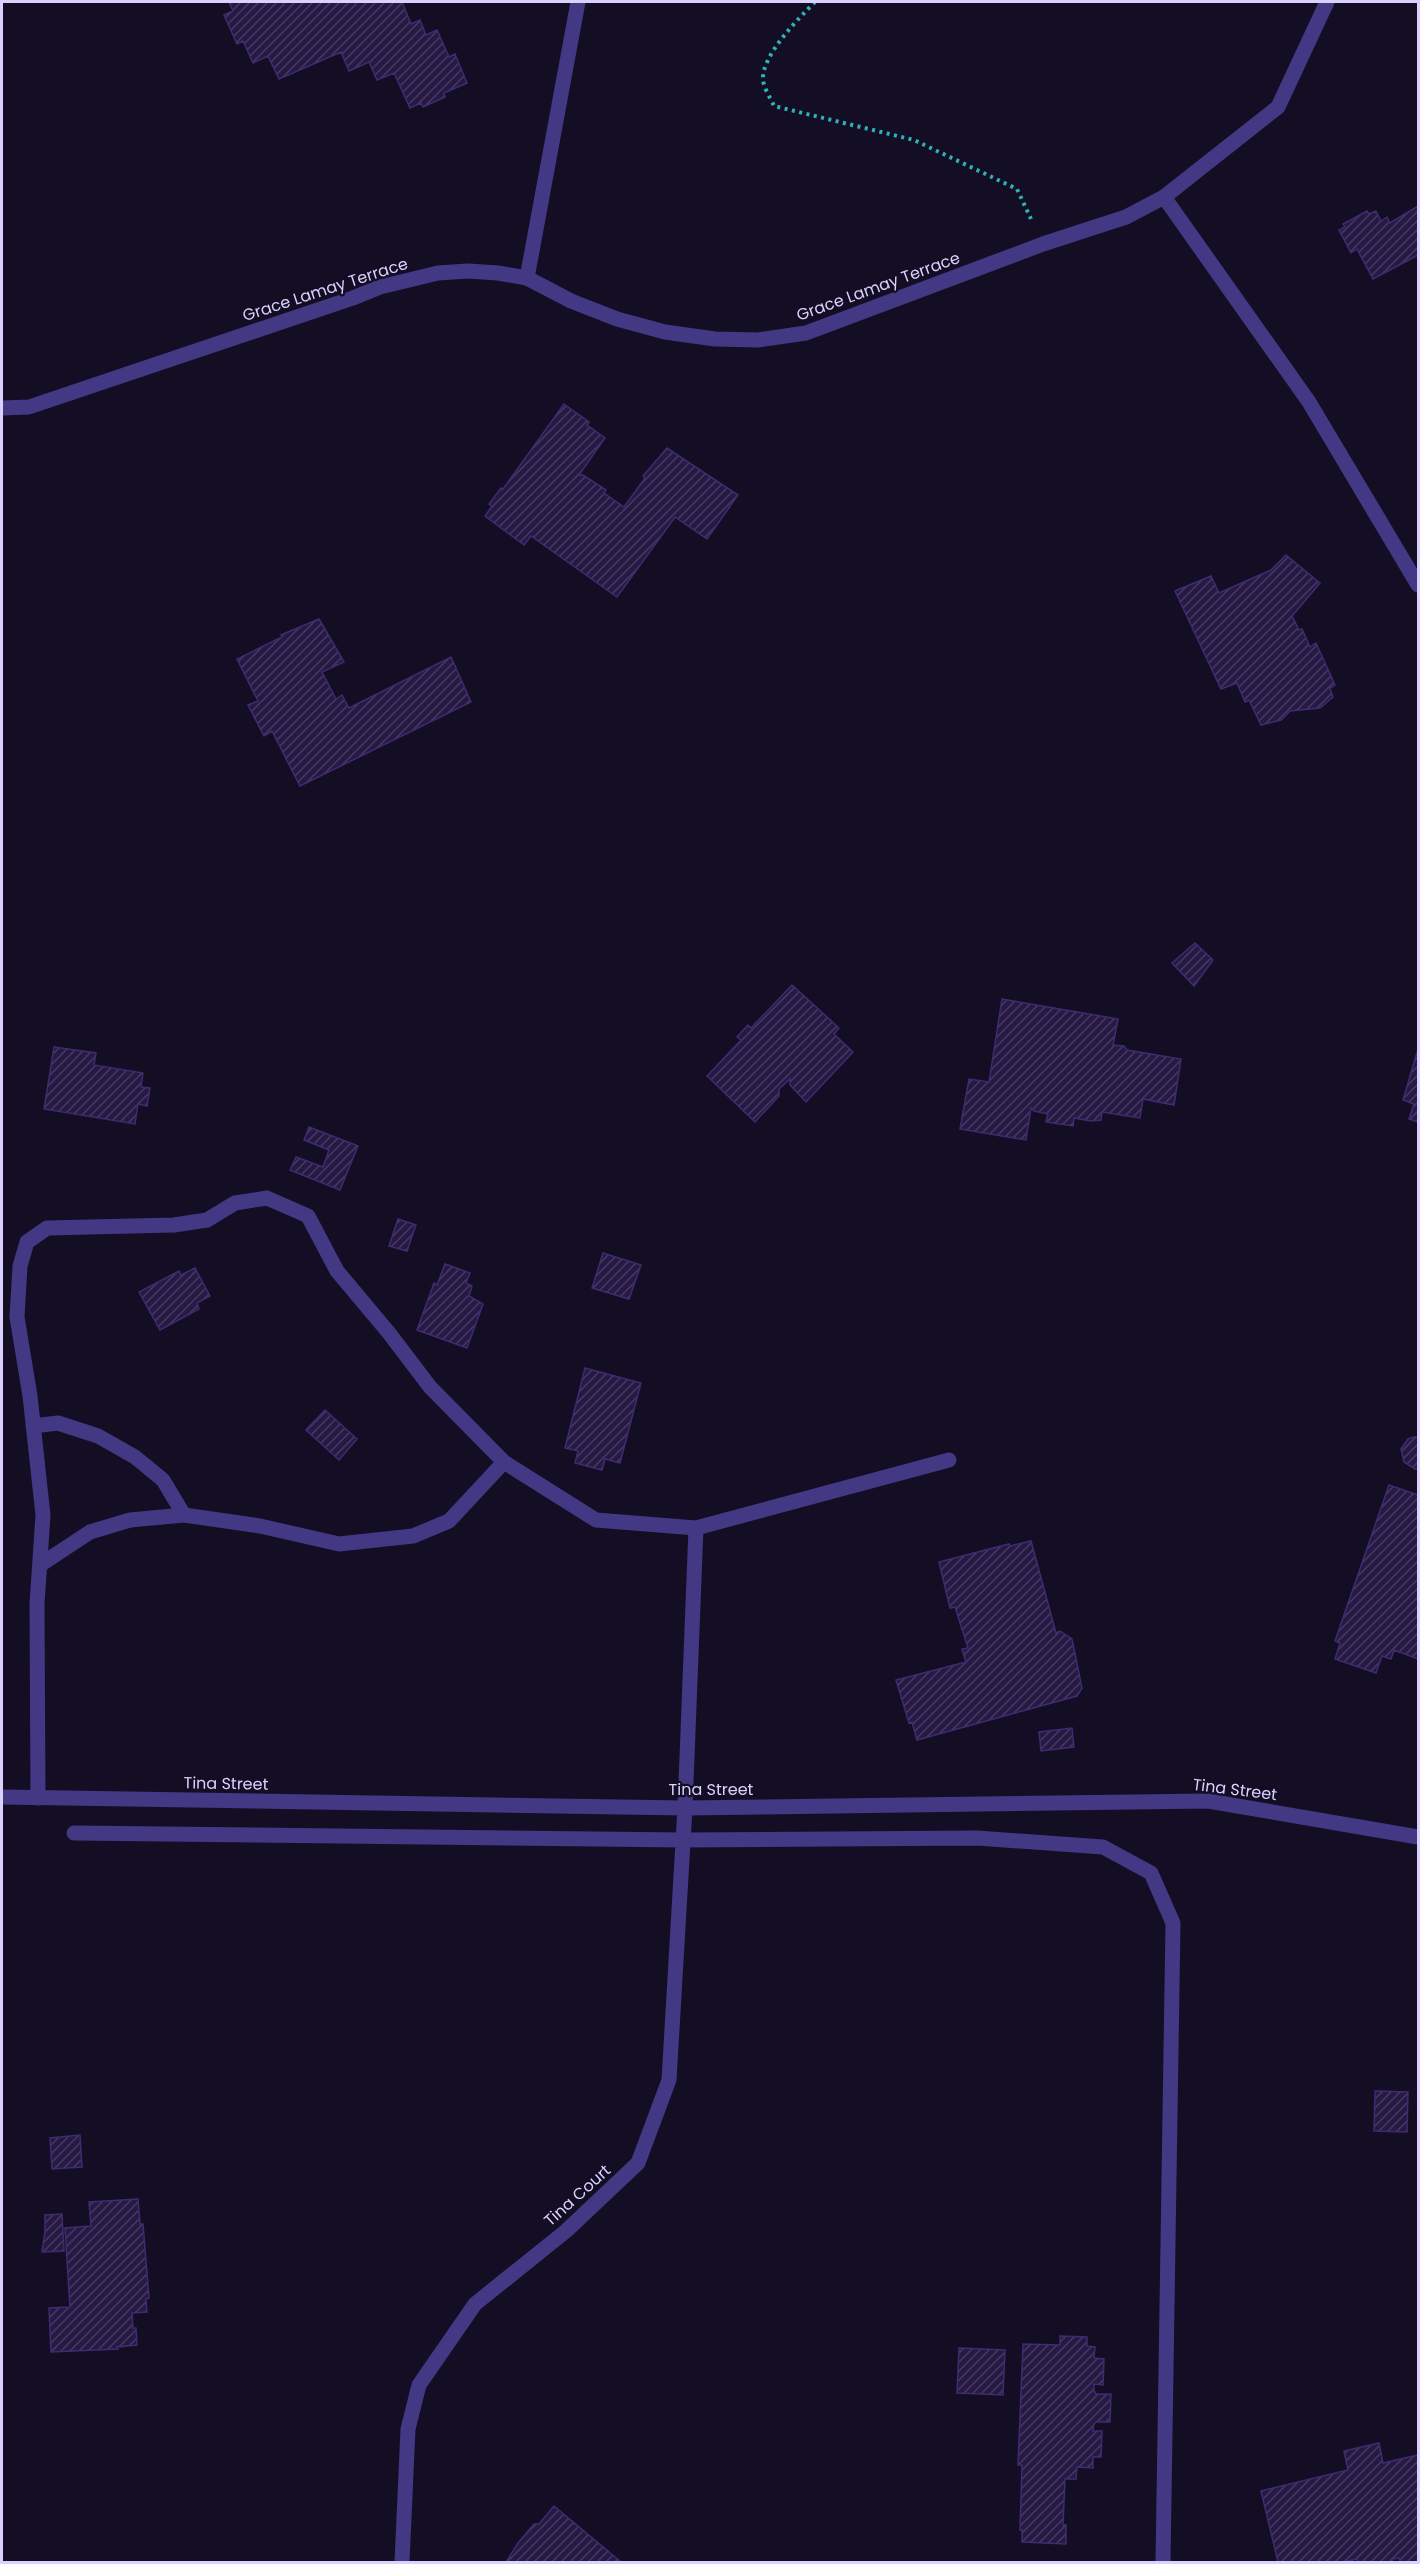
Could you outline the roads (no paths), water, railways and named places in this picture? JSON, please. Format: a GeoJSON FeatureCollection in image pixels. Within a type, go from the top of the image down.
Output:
{"type":"FeatureCollection","features":[{"type":"Feature","properties":{"kind":"street"},"geometry":{"type":"LineString","coordinates":[[527,278],[578,2]]}},
{"type":"Feature","properties":{"kind":"street","name":"Grace Lamay Terrace"},"geometry":{"type":"LineString","coordinates":[[2,408],[28,407],[409,279],[468,271],[527,278],[571,301],[617,319],[665,332],[715,339],[758,340],[806,333],[1043,244],[1126,217],[1164,197],[1278,107],[1328,2]]}},
{"type":"Feature","properties":{"kind":"street"},"geometry":{"type":"LineString","coordinates":[[1164,197],[1309,402],[1419,585]]}},
{"type":"Feature","properties":{"kind":"street"},"geometry":{"type":"LineString","coordinates":[[38,1798],[37,1604],[43,1515],[17,1317],[20,1266],[27,1242],[47,1228],[174,1224],[207,1220],[235,1203],[267,1198],[308,1216],[337,1271],[430,1387],[504,1462],[597,1521],[696,1528],[949,1460]]}},
{"type":"Feature","properties":{"kind":"street"},"geometry":{"type":"LineString","coordinates":[[33,1426],[58,1423],[98,1436],[135,1457],[163,1480],[184,1515]]}},
{"type":"Feature","properties":{"kind":"street"},"geometry":{"type":"LineString","coordinates":[[40,1564],[90,1532],[130,1520],[184,1515],[260,1526],[339,1544],[413,1536],[449,1521],[504,1462]]}},
{"type":"Feature","properties":{"kind":"street","name":"Tina Court"},"geometry":{"type":"LineString","coordinates":[[402,2562],[408,2429],[419,2385],[475,2304],[566,2231],[638,2163],[669,2080],[685,1808],[696,1528]]}},
{"type":"Feature","properties":{"kind":"street","name":"Tina Street"},"geometry":{"type":"LineString","coordinates":[[2,1797],[685,1808],[1208,1800],[1419,1837]]}},
{"type":"Feature","properties":{"kind":"street"},"geometry":{"type":"LineString","coordinates":[[74,1833],[683,1840],[977,1838],[1103,1847],[1151,1873],[1173,1923],[1163,2562]]}}]}
